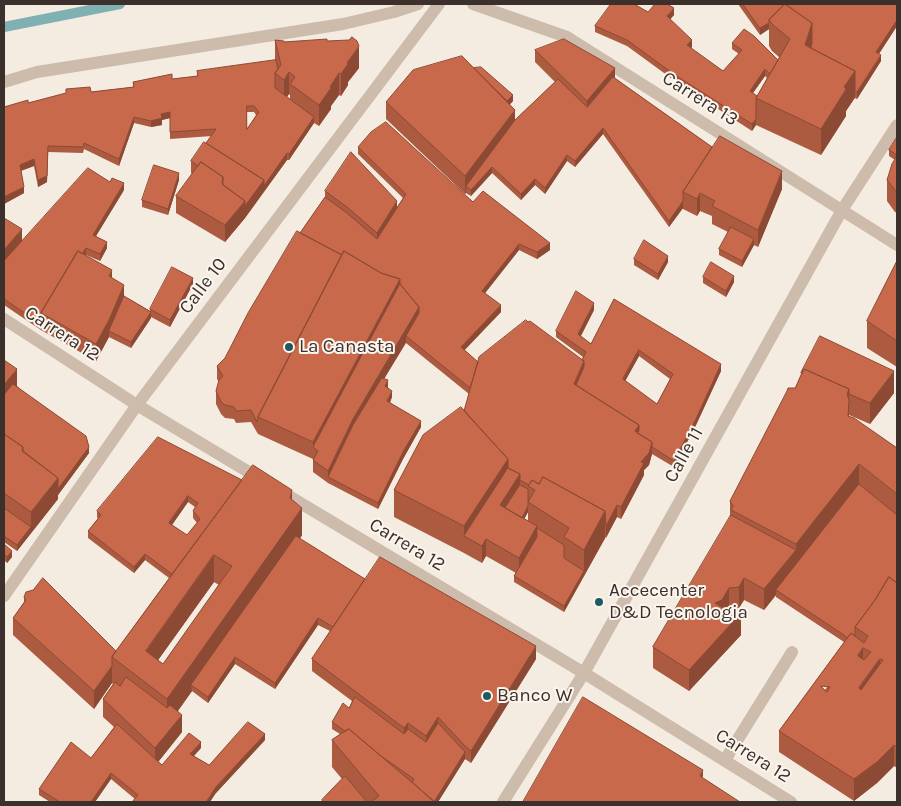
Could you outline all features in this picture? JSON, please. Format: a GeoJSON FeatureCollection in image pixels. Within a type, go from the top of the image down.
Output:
{"type":"FeatureCollection","features":[{"type":"Feature","properties":{"kind":"street"},"geometry":{"type":"LineString","coordinates":[[4,82],[37,72],[343,24],[394,12],[418,4]]}},
{"type":"Feature","properties":{"kind":"street","name":"Calle 10"},"geometry":{"type":"LineString","coordinates":[[4,596],[137,405],[439,4]]}},
{"type":"Feature","properties":{"kind":"street","name":"Carrera 13"},"geometry":{"type":"LineString","coordinates":[[473,4],[567,37],[897,245]]}},
{"type":"Feature","properties":{"kind":"street","name":"Calle 11"},"geometry":{"type":"LineString","coordinates":[[503,802],[584,673],[842,210],[897,125]]}},
{"type":"Feature","properties":{"kind":"street","name":"Carrera 12"},"geometry":{"type":"LineString","coordinates":[[4,319],[137,405],[584,673],[792,802]]}},
{"type":"Feature","properties":{"kind":"street"},"geometry":{"type":"LineString","coordinates":[[725,760],[792,652]]}},
{"type":"Feature","properties":{"kind":"building"},"geometry":{"type":"Polygon","coordinates":[[[611,4],[634,4],[648,12],[655,4],[667,4],[674,8],[667,16],[692,40],[687,45],[723,71],[742,50],[732,43],[744,29],[754,36],[778,60],[770,74],[765,69],[750,91],[757,96],[756,119],[752,124],[675,75],[627,40],[595,26],[611,4]]]}},
{"type":"Feature","properties":{"kind":"building"},"geometry":{"type":"Polygon","coordinates":[[[743,4],[785,4],[769,20],[769,23],[760,28],[743,4]]]}},
{"type":"Feature","properties":{"kind":"building"},"geometry":{"type":"Polygon","coordinates":[[[785,4],[897,4],[897,20],[876,52],[881,55],[857,92],[855,91],[855,71],[811,48],[812,23],[785,4]]]}},
{"type":"Feature","properties":{"kind":"building"},"geometry":{"type":"Polygon","coordinates":[[[785,4],[812,23],[805,45],[855,71],[821,129],[756,98],[790,39],[769,20],[785,4]]]}},
{"type":"Feature","properties":{"kind":"building"},"geometry":{"type":"Polygon","coordinates":[[[352,37],[359,46],[319,105],[290,84],[295,77],[289,72],[284,80],[275,73],[281,65],[275,40],[284,42],[327,39],[327,41],[349,40],[352,37]]]}},
{"type":"Feature","properties":{"kind":"building"},"geometry":{"type":"Polygon","coordinates":[[[564,39],[615,68],[587,101],[535,50],[564,39]]]}},
{"type":"Feature","properties":{"kind":"building"},"geometry":{"type":"Polygon","coordinates":[[[462,56],[515,110],[465,176],[386,102],[413,70],[462,56]]]}},
{"type":"Feature","properties":{"kind":"building"},"geometry":{"type":"Polygon","coordinates":[[[276,60],[278,69],[275,73],[275,88],[314,117],[264,186],[264,180],[206,143],[216,129],[170,132],[170,112],[161,114],[162,118],[151,121],[134,117],[119,159],[84,143],[83,147],[48,146],[47,176],[38,180],[34,159],[20,165],[24,187],[4,197],[4,107],[28,100],[28,103],[66,93],[66,89],[90,87],[91,92],[134,87],[133,82],[172,74],[172,79],[198,76],[197,71],[276,60]],[[247,106],[247,129],[259,112],[254,106],[247,106]]]}},
{"type":"Feature","properties":{"kind":"building"},"geometry":{"type":"Polygon","coordinates":[[[481,67],[513,95],[507,101],[474,68],[481,67]]]}},
{"type":"Feature","properties":{"kind":"building"},"geometry":{"type":"Polygon","coordinates":[[[613,77],[712,147],[683,192],[683,201],[669,221],[603,128],[575,161],[567,155],[545,188],[535,179],[521,194],[492,167],[471,190],[466,186],[515,120],[558,79],[587,107],[613,77]]]}},
{"type":"Feature","properties":{"kind":"building"},"geometry":{"type":"Polygon","coordinates":[[[386,122],[473,202],[483,191],[550,243],[537,252],[519,244],[482,291],[501,305],[461,347],[478,362],[470,388],[406,336],[419,313],[419,307],[400,284],[400,279],[381,273],[344,251],[342,255],[300,233],[325,197],[377,239],[406,194],[358,147],[371,132],[386,122]]]}},
{"type":"Feature","properties":{"kind":"building"},"geometry":{"type":"Polygon","coordinates":[[[720,136],[782,171],[758,230],[712,206],[715,201],[700,193],[697,199],[683,192],[720,136]]]}},
{"type":"Feature","properties":{"kind":"building"},"geometry":{"type":"Polygon","coordinates":[[[897,137],[897,155],[889,150],[897,137]]]}},
{"type":"Feature","properties":{"kind":"building"},"geometry":{"type":"Polygon","coordinates":[[[204,142],[264,180],[245,206],[245,201],[223,185],[223,177],[201,162],[198,166],[191,161],[204,142]]]}},
{"type":"Feature","properties":{"kind":"building"},"geometry":{"type":"Polygon","coordinates":[[[351,152],[397,201],[377,233],[325,191],[351,152]]]}},
{"type":"Feature","properties":{"kind":"building"},"geometry":{"type":"Polygon","coordinates":[[[897,156],[897,192],[887,180],[892,164],[897,156]]]}},
{"type":"Feature","properties":{"kind":"building"},"geometry":{"type":"Polygon","coordinates":[[[201,162],[223,177],[222,184],[245,201],[225,225],[176,196],[201,162]]]}},
{"type":"Feature","properties":{"kind":"building"},"geometry":{"type":"Polygon","coordinates":[[[154,165],[179,173],[168,209],[142,200],[154,165]]]}},
{"type":"Feature","properties":{"kind":"building"},"geometry":{"type":"Polygon","coordinates":[[[88,168],[110,182],[112,178],[124,183],[93,235],[107,242],[100,254],[86,248],[82,254],[78,251],[41,313],[41,324],[4,299],[4,261],[88,168]]]}},
{"type":"Feature","properties":{"kind":"building"},"geometry":{"type":"Polygon","coordinates":[[[4,218],[22,229],[4,250],[4,218]]]}},
{"type":"Feature","properties":{"kind":"building"},"geometry":{"type":"Polygon","coordinates":[[[731,227],[754,239],[742,261],[719,249],[731,227]]]}},
{"type":"Feature","properties":{"kind":"building"},"geometry":{"type":"Polygon","coordinates":[[[297,231],[342,255],[257,422],[251,410],[236,411],[234,407],[221,402],[216,391],[219,380],[223,376],[217,366],[225,358],[248,313],[297,231]]]}},
{"type":"Feature","properties":{"kind":"building"},"geometry":{"type":"Polygon","coordinates":[[[644,240],[668,256],[658,274],[634,259],[644,240]]]}},
{"type":"Feature","properties":{"kind":"building"},"geometry":{"type":"Polygon","coordinates":[[[78,251],[112,270],[109,276],[124,285],[96,344],[41,313],[78,251]]]}},
{"type":"Feature","properties":{"kind":"building"},"geometry":{"type":"Polygon","coordinates":[[[344,251],[381,273],[400,279],[313,442],[258,417],[344,251]]]}},
{"type":"Feature","properties":{"kind":"building"},"geometry":{"type":"Polygon","coordinates":[[[897,261],[897,341],[867,321],[897,261]]]}},
{"type":"Feature","properties":{"kind":"building"},"geometry":{"type":"Polygon","coordinates":[[[711,262],[734,276],[726,291],[703,277],[711,262]]]}},
{"type":"Feature","properties":{"kind":"building"},"geometry":{"type":"Polygon","coordinates":[[[172,267],[193,278],[170,320],[150,309],[172,267]]]}},
{"type":"Feature","properties":{"kind":"building"},"geometry":{"type":"Polygon","coordinates":[[[400,284],[419,307],[353,419],[328,471],[313,460],[318,451],[313,447],[400,284]]]}},
{"type":"Feature","properties":{"kind":"building"},"geometry":{"type":"Polygon","coordinates":[[[576,291],[594,303],[578,334],[591,344],[614,299],[721,364],[674,461],[652,447],[652,442],[637,433],[639,425],[576,385],[584,367],[584,361],[582,360],[586,352],[556,331],[576,291]],[[639,350],[623,379],[657,404],[673,374],[639,350]]]}},
{"type":"Feature","properties":{"kind":"building"},"geometry":{"type":"Polygon","coordinates":[[[124,296],[151,312],[131,342],[109,331],[124,296]]]}},
{"type":"Feature","properties":{"kind":"building"},"geometry":{"type":"Polygon","coordinates":[[[526,320],[584,361],[574,384],[639,425],[635,431],[652,442],[649,453],[641,462],[644,463],[621,507],[617,505],[606,526],[605,511],[543,477],[539,484],[532,480],[529,485],[520,480],[520,474],[508,468],[508,459],[464,411],[479,357],[526,320]]]}},
{"type":"Feature","properties":{"kind":"building"},"geometry":{"type":"Polygon","coordinates":[[[820,336],[894,371],[870,403],[849,394],[849,389],[804,369],[801,373],[820,336]]]}},
{"type":"Feature","properties":{"kind":"building"},"geometry":{"type":"Polygon","coordinates":[[[4,360],[17,369],[4,385],[4,360]]]}},
{"type":"Feature","properties":{"kind":"building"},"geometry":{"type":"Polygon","coordinates":[[[804,369],[849,389],[847,394],[849,400],[848,416],[854,418],[897,448],[897,494],[859,464],[796,544],[731,510],[733,506],[730,501],[788,388],[795,388],[804,369]]]}},
{"type":"Feature","properties":{"kind":"building"},"geometry":{"type":"Polygon","coordinates":[[[382,378],[388,380],[385,386],[392,391],[387,401],[421,421],[403,452],[378,503],[328,477],[353,425],[382,378]]]}},
{"type":"Feature","properties":{"kind":"building"},"geometry":{"type":"Polygon","coordinates":[[[13,384],[86,436],[89,447],[58,489],[58,478],[23,451],[23,447],[4,434],[4,395],[13,384]]]}},
{"type":"Feature","properties":{"kind":"building"},"geometry":{"type":"Polygon","coordinates":[[[461,407],[508,459],[464,526],[394,490],[423,435],[461,407]]]}},
{"type":"Feature","properties":{"kind":"building"},"geometry":{"type":"Polygon","coordinates":[[[4,434],[23,447],[22,451],[58,478],[31,512],[4,493],[4,434]]]}},
{"type":"Feature","properties":{"kind":"building"},"geometry":{"type":"Polygon","coordinates":[[[158,437],[242,480],[172,574],[145,554],[134,567],[88,531],[101,515],[97,511],[158,437]],[[188,496],[169,523],[187,535],[200,519],[193,511],[198,503],[188,496]]]}},
{"type":"Feature","properties":{"kind":"building"},"geometry":{"type":"Polygon","coordinates":[[[253,465],[292,490],[290,498],[302,508],[167,699],[112,657],[253,465]],[[214,555],[146,651],[163,664],[232,566],[214,555]]]}},
{"type":"Feature","properties":{"kind":"building"},"geometry":{"type":"Polygon","coordinates":[[[508,468],[520,474],[500,505],[537,526],[519,558],[486,539],[482,546],[464,536],[508,468]]]}},
{"type":"Feature","properties":{"kind":"building"},"geometry":{"type":"Polygon","coordinates":[[[543,477],[605,511],[584,550],[564,537],[569,528],[528,502],[535,490],[528,486],[532,480],[539,484],[543,477]]]}},
{"type":"Feature","properties":{"kind":"building"},"geometry":{"type":"Polygon","coordinates":[[[859,484],[897,515],[897,583],[889,577],[855,627],[855,636],[851,633],[847,638],[776,590],[859,484]]]}},
{"type":"Feature","properties":{"kind":"building"},"geometry":{"type":"Polygon","coordinates":[[[520,485],[528,489],[528,506],[522,518],[505,508],[520,485]]]}},
{"type":"Feature","properties":{"kind":"building"},"geometry":{"type":"Polygon","coordinates":[[[4,508],[31,527],[17,545],[4,536],[4,508]]]}},
{"type":"Feature","properties":{"kind":"building"},"geometry":{"type":"Polygon","coordinates":[[[731,515],[796,550],[764,589],[744,578],[739,587],[729,588],[722,600],[715,603],[723,608],[728,606],[741,613],[689,670],[653,647],[731,515]]]}},
{"type":"Feature","properties":{"kind":"building"},"geometry":{"type":"Polygon","coordinates":[[[537,528],[564,545],[564,558],[584,571],[564,606],[514,576],[537,537],[537,528]]]}},
{"type":"Feature","properties":{"kind":"building"},"geometry":{"type":"Polygon","coordinates":[[[296,536],[365,579],[333,627],[318,618],[275,683],[235,657],[208,697],[191,685],[296,536]]]}},
{"type":"Feature","properties":{"kind":"building"},"geometry":{"type":"Polygon","coordinates":[[[4,544],[12,551],[7,557],[4,554],[4,544]]]}},
{"type":"Feature","properties":{"kind":"building"},"geometry":{"type":"Polygon","coordinates":[[[380,557],[536,646],[471,751],[438,717],[426,736],[408,723],[404,728],[312,659],[380,557]]]}},
{"type":"Feature","properties":{"kind":"building"},"geometry":{"type":"Polygon","coordinates":[[[889,577],[897,583],[897,747],[894,745],[877,762],[854,779],[779,731],[851,633],[864,643],[868,636],[855,627],[889,577]],[[863,648],[858,656],[864,660],[871,652],[863,648]],[[880,659],[859,688],[861,690],[883,660],[880,659]],[[821,686],[827,692],[830,687],[821,686]]]}},
{"type":"Feature","properties":{"kind":"building"},"geometry":{"type":"Polygon","coordinates":[[[43,578],[116,651],[112,657],[112,666],[94,691],[13,618],[26,600],[24,597],[26,592],[33,590],[43,578]]]}},
{"type":"Feature","properties":{"kind":"building"},"geometry":{"type":"Polygon","coordinates":[[[126,677],[167,708],[170,705],[182,715],[155,748],[103,699],[115,682],[120,686],[126,677]]]}},
{"type":"Feature","properties":{"kind":"building"},"geometry":{"type":"Polygon","coordinates":[[[355,697],[404,734],[408,729],[426,742],[438,723],[465,752],[434,802],[412,782],[414,779],[381,756],[349,729],[345,731],[332,722],[343,703],[349,708],[355,697]]]}},
{"type":"Feature","properties":{"kind":"building"},"geometry":{"type":"Polygon","coordinates":[[[583,697],[703,770],[700,776],[740,802],[523,802],[583,697]]]}},
{"type":"Feature","properties":{"kind":"building"},"geometry":{"type":"Polygon","coordinates":[[[248,722],[265,734],[216,787],[206,802],[132,802],[138,795],[111,773],[91,802],[60,802],[39,789],[71,742],[91,758],[117,724],[162,765],[189,733],[201,742],[190,754],[209,765],[248,722]]]}},
{"type":"Feature","properties":{"kind":"building"},"geometry":{"type":"Polygon","coordinates":[[[349,729],[435,802],[371,802],[379,796],[332,740],[349,729]]]}},
{"type":"Feature","properties":{"kind":"building"},"geometry":{"type":"Polygon","coordinates":[[[345,776],[367,802],[323,802],[322,800],[345,776]]]}},
{"type":"Feature","properties":{"kind":"waterway"},"geometry":{"type":"LineString","coordinates":[[4,27],[120,4]]}},
{"type":"Feature","properties":{"kind":"place","name":"La Canasta"},"geometry":{"type":"Point","coordinates":[289,347]}},
{"type":"Feature","properties":{"kind":"place","name":"Accecenter D&D Tecnologia"},"geometry":{"type":"Point","coordinates":[599,602]}},
{"type":"Feature","properties":{"kind":"place","name":"Banco W"},"geometry":{"type":"Point","coordinates":[487,696]}}]}
